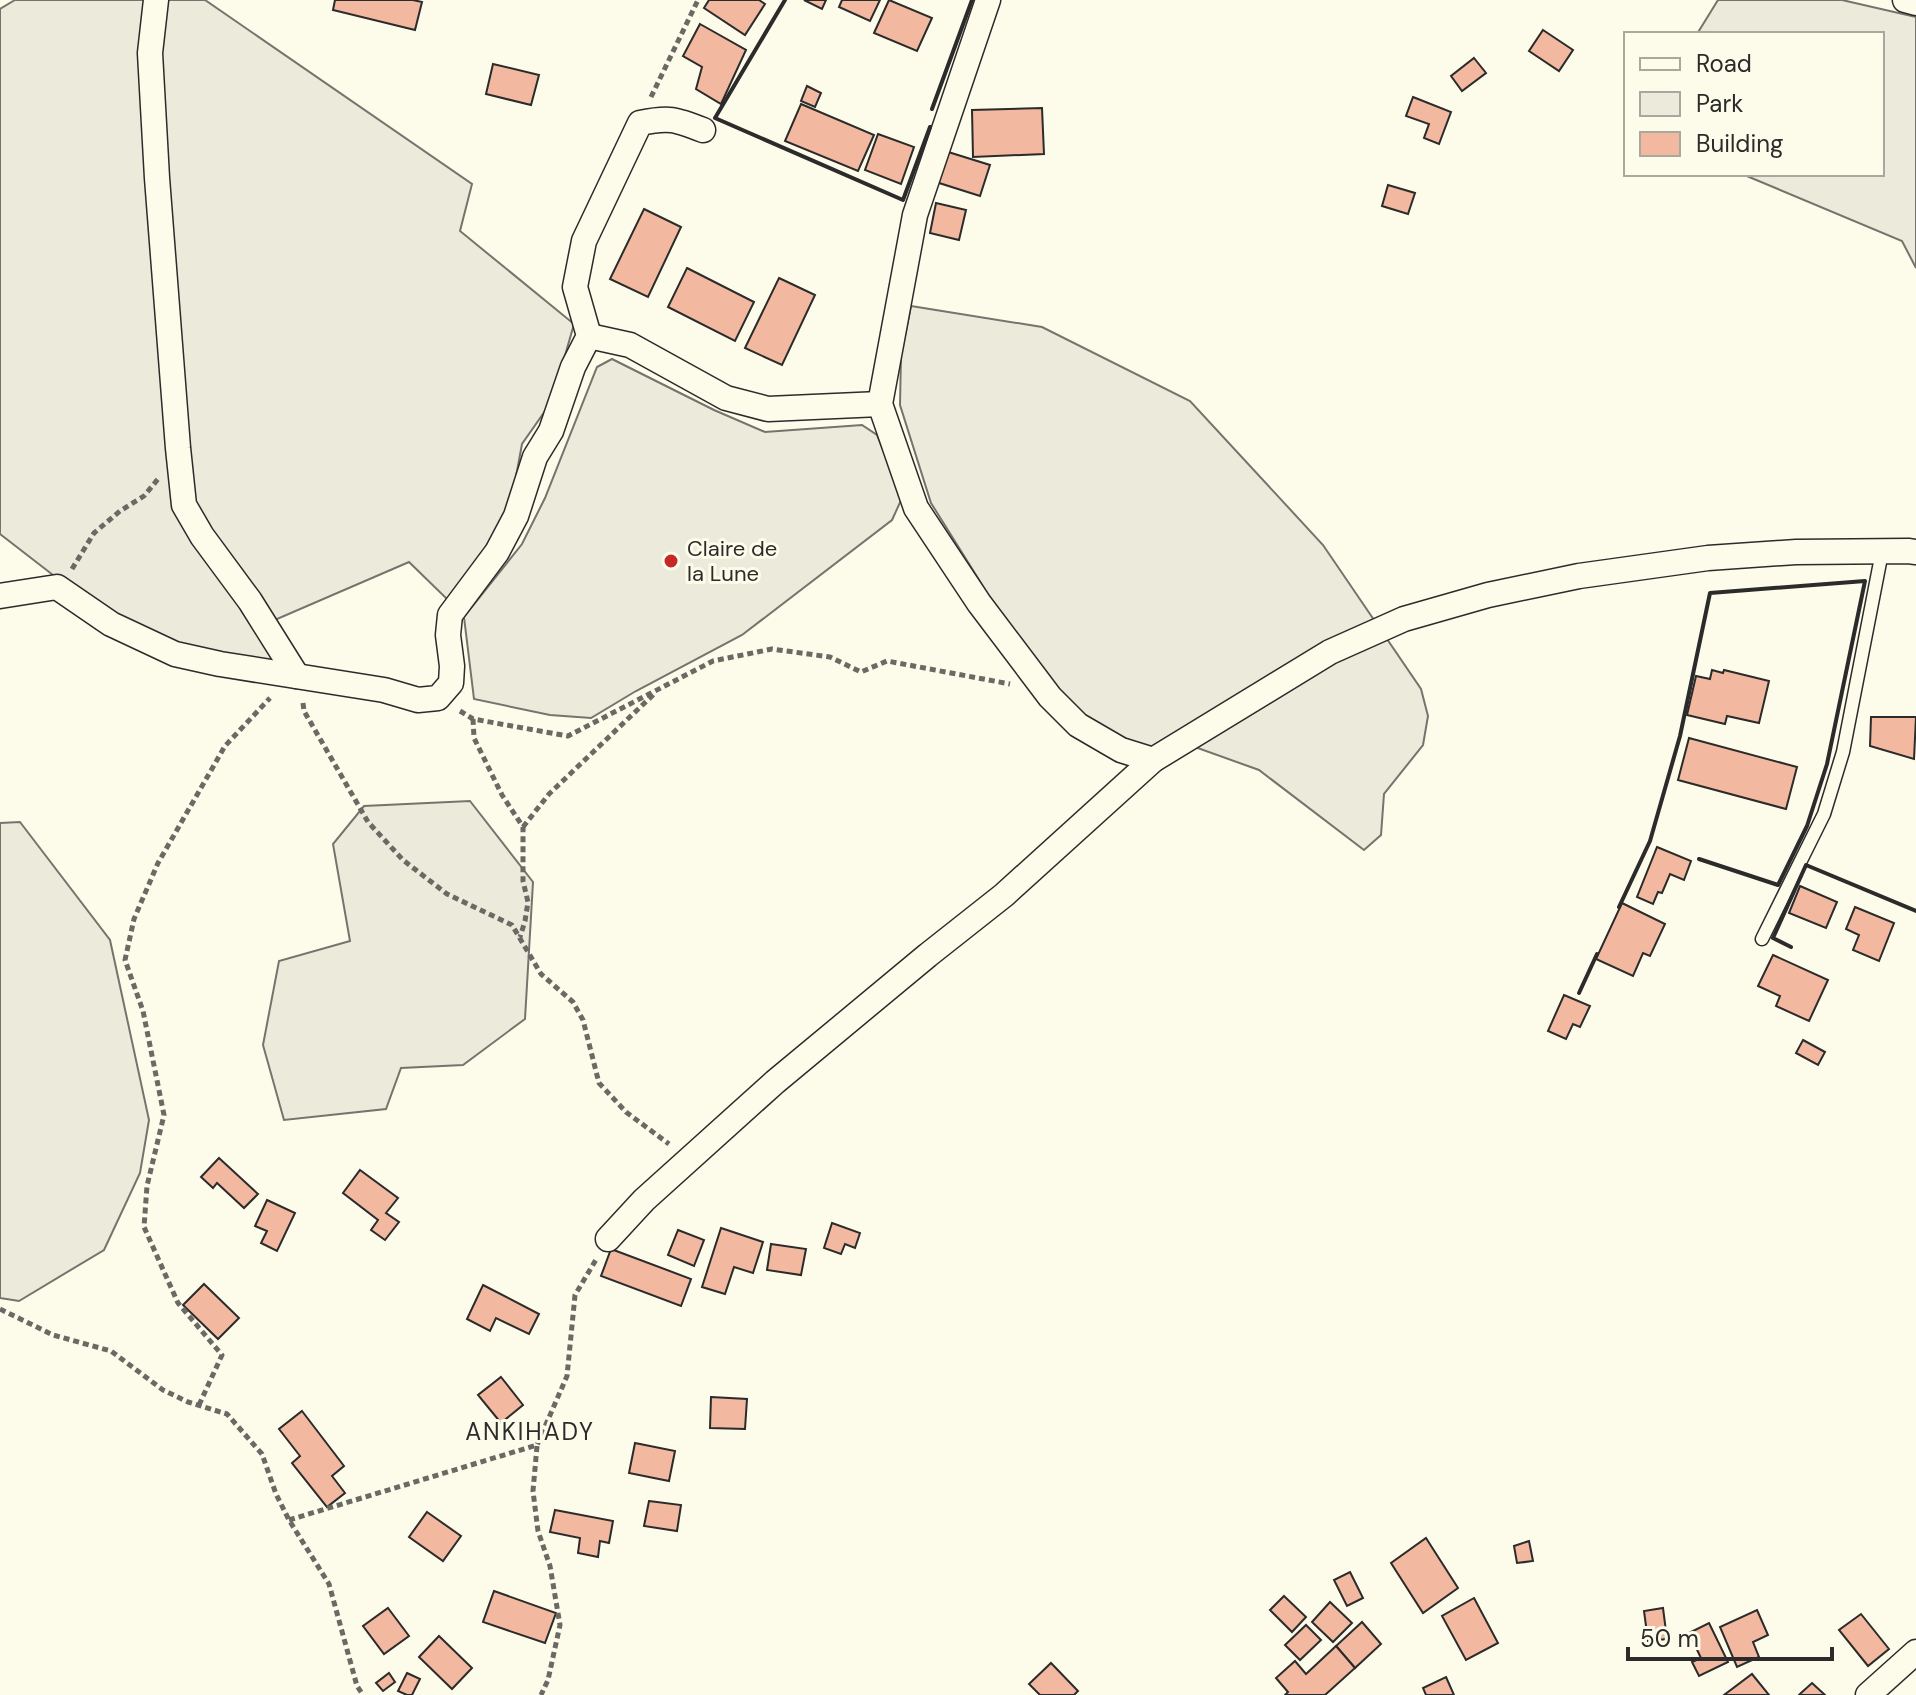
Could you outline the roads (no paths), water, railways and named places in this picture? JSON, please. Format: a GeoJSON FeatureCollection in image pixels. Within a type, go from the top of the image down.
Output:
{"type":"FeatureCollection","features":[{"type":"Feature","properties":{"kind":"street"},"geometry":{"type":"LineString","coordinates":[[156,0],[150,53],[184,505],[297,676]]}},
{"type":"Feature","properties":{"kind":"street"},"geometry":{"type":"LineString","coordinates":[[988,0],[915,215],[880,404],[916,508],[979,603],[1050,697],[1078,725],[1121,750],[1153,760]]}},
{"type":"Feature","properties":{"kind":"street"},"geometry":{"type":"LineString","coordinates":[[1905,0],[1916,3]]}},
{"type":"Feature","properties":{"kind":"street"},"geometry":{"type":"LineString","coordinates":[[0,596],[57,587],[111,624],[175,654],[384,690],[418,700],[438,698],[451,683],[450,615],[497,552],[516,516],[535,457],[551,431],[573,367],[589,336],[575,287],[584,241],[640,123],[676,119],[703,130]]}},
{"type":"Feature","properties":{"kind":"street"},"geometry":{"type":"LineString","coordinates":[[589,336],[630,345],[726,398],[768,409],[880,404]]}},
{"type":"Feature","properties":{"kind":"street"},"geometry":{"type":"LineString","coordinates":[[608,1239],[644,1200],[775,1082],[1004,895],[1153,760],[1330,652],[1404,619],[1488,595],[1579,576],[1708,558],[1796,552],[1916,552]]}},
{"type":"Feature","properties":{"kind":"street"},"geometry":{"type":"LineString","coordinates":[[1868,1695],[1916,1652]]}},
{"type":"Feature","properties":{"kind":"lane"},"geometry":{"type":"LineString","coordinates":[[1762,939],[1824,814],[1840,764],[1882,552]]}},
{"type":"Feature","properties":{"kind":"place","name":"Claire de la Lune"},"geometry":{"type":"Point","coordinates":[671,561]}},
{"type":"Feature","properties":{"kind":"district","name":"ANKIHADY"},"geometry":{"type":"Point","coordinates":[530,1431]}}]}
